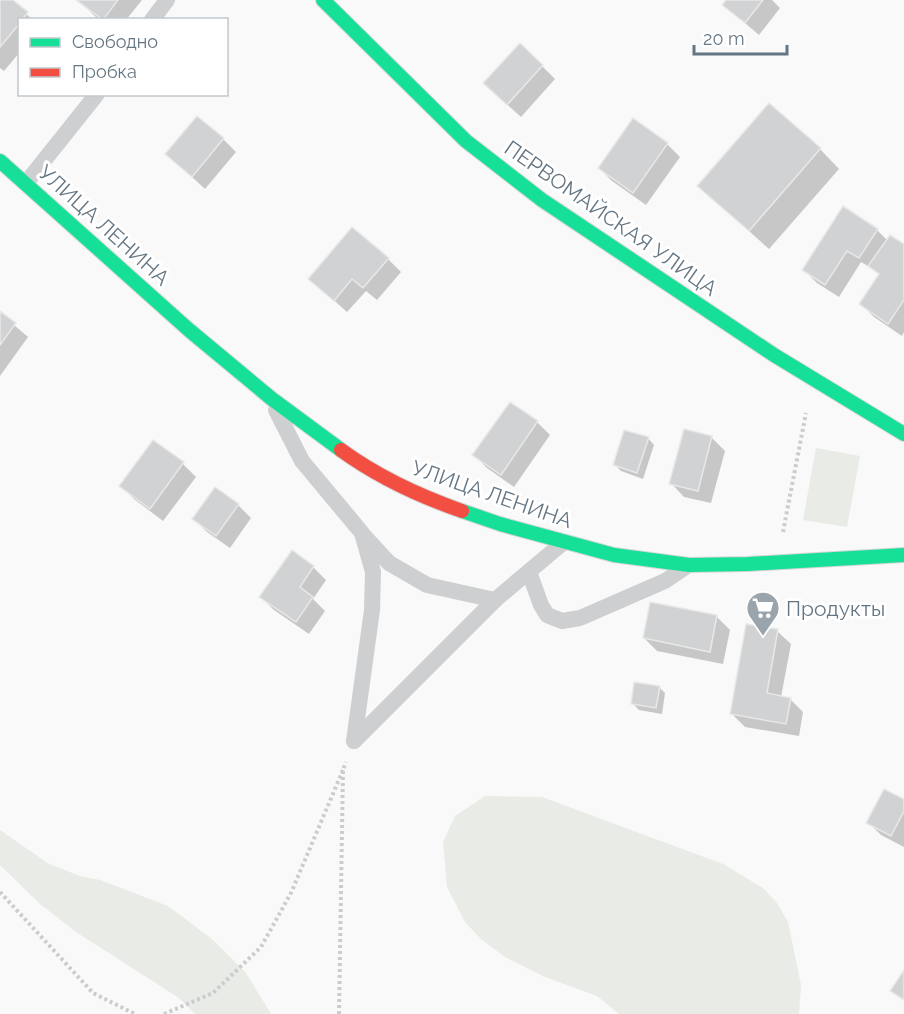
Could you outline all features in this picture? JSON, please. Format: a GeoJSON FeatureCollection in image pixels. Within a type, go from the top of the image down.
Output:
{"type":"FeatureCollection","features":[{"type":"Feature","properties":{"kind":"street","name":"ПЕРВОМАЙСКАЯ УЛИЦА"},"geometry":{"type":"LineString","coordinates":[[323,0],[476,149],[542,200],[812,379],[904,434]]}},
{"type":"Feature","properties":{"kind":"street","name":"УЛИЦА ЛЕНИНА"},"geometry":{"type":"LineString","coordinates":[[0,161],[189,330],[272,399],[351,457],[389,480],[449,506],[614,555],[689,565],[904,555]]}},
{"type":"Feature","properties":{"kind":"lane"},"geometry":{"type":"LineString","coordinates":[[154,18],[167,0]]}},
{"type":"Feature","properties":{"kind":"lane"},"geometry":{"type":"LineString","coordinates":[[26,183],[95,96]]}},
{"type":"Feature","properties":{"kind":"lane"},"geometry":{"type":"LineString","coordinates":[[272,399],[302,461],[389,563],[427,585],[495,600]]}},
{"type":"Feature","properties":{"kind":"lane"},"geometry":{"type":"LineString","coordinates":[[354,741],[372,610],[373,572],[362,533]]}},
{"type":"Feature","properties":{"kind":"lane"},"geometry":{"type":"LineString","coordinates":[[354,741],[495,600],[564,542]]}},
{"type":"Feature","properties":{"kind":"lane"},"geometry":{"type":"LineString","coordinates":[[529,572],[547,615],[562,621],[580,618],[665,581],[689,565]]}},
{"type":"Feature","properties":{"kind":"path"},"geometry":{"type":"LineString","coordinates":[[777,562],[812,379]]}},
{"type":"Feature","properties":{"kind":"path"},"geometry":{"type":"LineString","coordinates":[[164,1014],[213,993],[261,947],[291,893],[354,741]]}},
{"type":"Feature","properties":{"kind":"path"},"geometry":{"type":"LineString","coordinates":[[339,1014],[343,770]]}},
{"type":"Feature","properties":{"kind":"path"},"geometry":{"type":"LineString","coordinates":[[0,892],[93,993],[135,1014]]}},
{"type":"Feature","properties":{"kind":"shaded area"},"geometry":{"type":"Polygon","coordinates":[[[816,448],[860,456],[847,527],[803,520],[816,448]]]}},
{"type":"Feature","properties":{"kind":"shaded area"},"geometry":{"type":"Polygon","coordinates":[[[485,796],[542,797],[723,864],[763,888],[777,903],[788,922],[801,985],[799,1014],[619,1014],[597,996],[545,977],[505,957],[482,940],[465,922],[447,887],[443,842],[455,816],[485,796]]]}},
{"type":"Feature","properties":{"kind":"shaded area"},"geometry":{"type":"Polygon","coordinates":[[[0,830],[49,864],[80,876],[100,880],[168,906],[212,939],[246,973],[271,1014],[195,1014],[179,998],[76,932],[40,904],[0,865],[0,830]]]}},
{"type":"Feature","properties":{"kind":"building"},"geometry":{"type":"Polygon","coordinates":[[[0,0],[13,0],[28,12],[24,18],[18,18],[18,25],[0,47],[0,0]]]}},
{"type":"Feature","properties":{"kind":"building"},"geometry":{"type":"Polygon","coordinates":[[[76,0],[118,0],[104,18],[100,18],[76,0]]]}},
{"type":"Feature","properties":{"kind":"building"},"geometry":{"type":"Polygon","coordinates":[[[726,0],[763,0],[745,23],[722,5],[726,0]]]}},
{"type":"Feature","properties":{"kind":"building"},"geometry":{"type":"Polygon","coordinates":[[[520,43],[543,65],[507,105],[483,83],[520,43]]]}},
{"type":"Feature","properties":{"kind":"building"},"geometry":{"type":"Polygon","coordinates":[[[769,103],[821,148],[749,231],[697,186],[769,103]]]}},
{"type":"Feature","properties":{"kind":"building"},"geometry":{"type":"Polygon","coordinates":[[[197,116],[224,138],[192,177],[165,154],[197,116]]]}},
{"type":"Feature","properties":{"kind":"building"},"geometry":{"type":"Polygon","coordinates":[[[633,118],[668,143],[633,193],[598,168],[633,118]]]}},
{"type":"Feature","properties":{"kind":"building"},"geometry":{"type":"Polygon","coordinates":[[[843,206],[878,229],[859,258],[847,251],[825,285],[802,270],[843,206]]]}},
{"type":"Feature","properties":{"kind":"building"},"geometry":{"type":"Polygon","coordinates":[[[352,227],[389,258],[363,288],[352,279],[334,301],[308,279],[352,227]]]}},
{"type":"Feature","properties":{"kind":"building"},"geometry":{"type":"Polygon","coordinates":[[[890,235],[904,244],[904,300],[888,324],[859,304],[879,274],[868,266],[890,235]]]}},
{"type":"Feature","properties":{"kind":"building"},"geometry":{"type":"Polygon","coordinates":[[[0,311],[16,323],[0,345],[0,311]]]}},
{"type":"Feature","properties":{"kind":"building"},"geometry":{"type":"Polygon","coordinates":[[[510,402],[538,421],[501,475],[472,455],[510,402]]]}},
{"type":"Feature","properties":{"kind":"building"},"geometry":{"type":"Polygon","coordinates":[[[684,429],[712,436],[698,491],[669,484],[684,429]]]}},
{"type":"Feature","properties":{"kind":"building"},"geometry":{"type":"Polygon","coordinates":[[[624,430],[649,437],[637,473],[613,465],[624,430]]]}},
{"type":"Feature","properties":{"kind":"building"},"geometry":{"type":"Polygon","coordinates":[[[153,440],[184,462],[150,509],[119,486],[153,440]]]}},
{"type":"Feature","properties":{"kind":"building"},"geometry":{"type":"Polygon","coordinates":[[[215,487],[239,504],[216,536],[192,519],[215,487]]]}},
{"type":"Feature","properties":{"kind":"building"},"geometry":{"type":"Polygon","coordinates":[[[292,550],[314,566],[300,587],[313,597],[296,622],[259,597],[292,550]]]}},
{"type":"Feature","properties":{"kind":"building"},"geometry":{"type":"Polygon","coordinates":[[[650,602],[717,615],[710,652],[643,638],[650,602]]]}},
{"type":"Feature","properties":{"kind":"building"},"geometry":{"type":"Polygon","coordinates":[[[746,624],[778,629],[767,693],[791,698],[786,724],[730,714],[746,624]]]}},
{"type":"Feature","properties":{"kind":"building"},"geometry":{"type":"Polygon","coordinates":[[[634,682],[660,686],[656,708],[631,704],[634,682]]]}},
{"type":"Feature","properties":{"kind":"building"},"geometry":{"type":"Polygon","coordinates":[[[884,789],[904,799],[904,811],[891,836],[866,823],[884,789]]]}},
{"type":"Feature","properties":{"kind":"building"},"geometry":{"type":"Polygon","coordinates":[[[904,970],[904,1000],[890,991],[904,970]]]}},
{"type":"Feature","properties":{"kind":"traffic: fast"},"geometry":{"type":"LineString","coordinates":[[323,0],[466,141],[542,200],[774,355],[904,434]]}},
{"type":"Feature","properties":{"kind":"traffic: fast"},"geometry":{"type":"LineString","coordinates":[[0,161],[189,330],[272,399],[341,450]]}},
{"type":"Feature","properties":{"kind":"traffic: fast"},"geometry":{"type":"LineString","coordinates":[[462,511],[500,524],[614,555],[689,565],[904,555]]}},
{"type":"Feature","properties":{"kind":"traffic: jam"},"geometry":{"type":"LineString","coordinates":[[341,450],[369,469],[399,485],[462,511]]}},
{"type":"Feature","properties":{"kind":"place","name":"Продукты"},"geometry":{"type":"Point","coordinates":[763,637]}}]}
